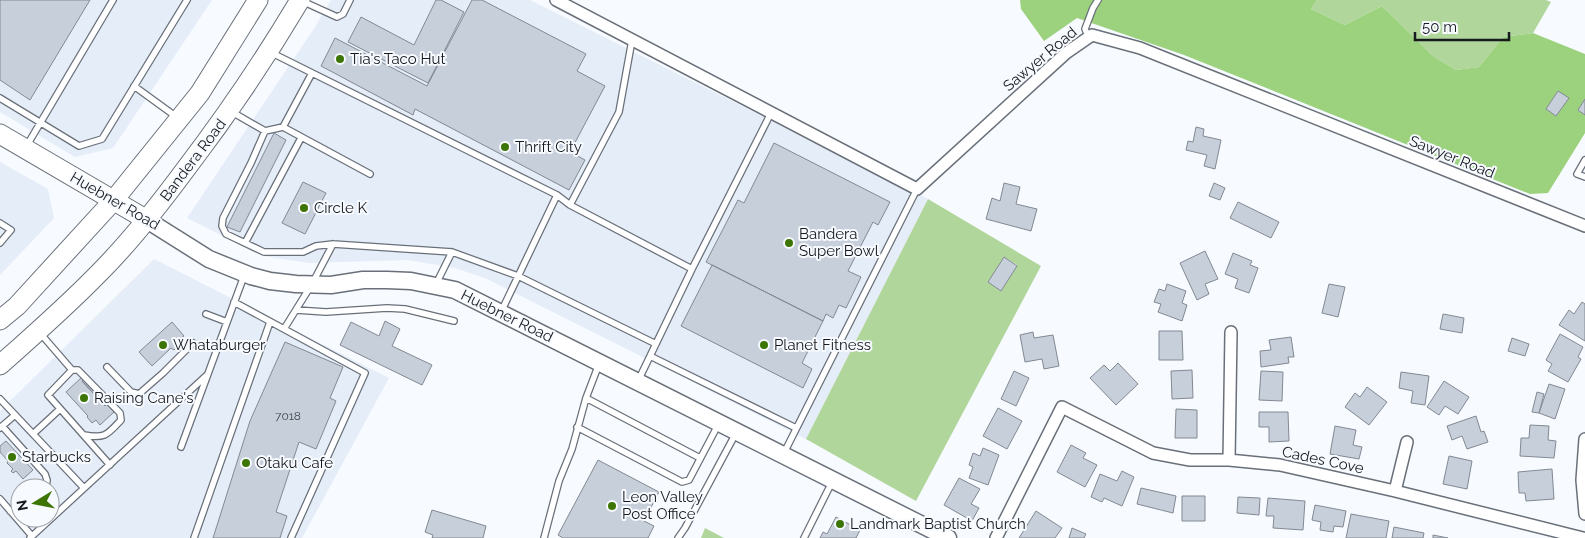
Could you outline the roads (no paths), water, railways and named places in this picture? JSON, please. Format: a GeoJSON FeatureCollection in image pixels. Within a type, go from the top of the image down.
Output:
{"type":"FeatureCollection","features":[{"type":"Feature","properties":{"kind":"main road","name":"Bandera Road"},"geometry":{"type":"LineString","coordinates":[[0,365],[39,332],[102,271],[147,220],[230,111],[270,52],[300,0]]}},
{"type":"Feature","properties":{"kind":"main road"},"geometry":{"type":"LineString","coordinates":[[0,320],[17,306],[113,201],[200,93],[254,3]]}},
{"type":"Feature","properties":{"kind":"main road","name":"Huebner Road"},"geometry":{"type":"LineString","coordinates":[[0,134],[147,220]]}},
{"type":"Feature","properties":{"kind":"street"},"geometry":{"type":"LineString","coordinates":[[556,0],[916,189]]}},
{"type":"Feature","properties":{"kind":"street","name":"Sawyer Road"},"geometry":{"type":"LineString","coordinates":[[916,189],[1066,53],[1092,35],[1140,48],[1585,226]]}},
{"type":"Feature","properties":{"kind":"street","name":"Huebner Road"},"geometry":{"type":"LineString","coordinates":[[147,220],[209,259],[270,281],[331,285],[364,280],[388,280],[455,290],[948,538]]}},
{"type":"Feature","properties":{"kind":"street"},"geometry":{"type":"LineString","coordinates":[[1229,460],[1231,332]]}},
{"type":"Feature","properties":{"kind":"street","name":"Cades Cove"},"geometry":{"type":"LineString","coordinates":[[996,538],[1062,407],[1153,453],[1190,460],[1229,460],[1280,465],[1395,491],[1584,538]]}},
{"type":"Feature","properties":{"kind":"street"},"geometry":{"type":"LineString","coordinates":[[1585,439],[1582,480],[1585,514]]}},
{"type":"Feature","properties":{"kind":"street"},"geometry":{"type":"LineString","coordinates":[[1395,491],[1407,442]]}},
{"type":"Feature","properties":{"kind":"street"},"geometry":{"type":"LineString","coordinates":[[1584,538],[1585,531]]}},
{"type":"Feature","properties":{"kind":"lane"},"geometry":{"type":"LineString","coordinates":[[25,148],[112,0]]}},
{"type":"Feature","properties":{"kind":"lane"},"geometry":{"type":"LineString","coordinates":[[0,98],[79,146],[102,139],[187,0]]}},
{"type":"Feature","properties":{"kind":"lane"},"geometry":{"type":"LineString","coordinates":[[300,0],[337,17],[343,14],[350,0]]}},
{"type":"Feature","properties":{"kind":"lane"},"geometry":{"type":"LineString","coordinates":[[1089,38],[1086,29],[1092,8],[1098,0]]}},
{"type":"Feature","properties":{"kind":"lane"},"geometry":{"type":"LineString","coordinates":[[570,205],[619,112],[632,40]]}},
{"type":"Feature","properties":{"kind":"lane"},"geometry":{"type":"LineString","coordinates":[[270,52],[557,195],[570,205],[692,269]]}},
{"type":"Feature","properties":{"kind":"lane"},"geometry":{"type":"LineString","coordinates":[[283,127],[312,73]]}},
{"type":"Feature","properties":{"kind":"lane"},"geometry":{"type":"LineString","coordinates":[[134,86],[179,119]]}},
{"type":"Feature","properties":{"kind":"lane"},"geometry":{"type":"LineString","coordinates":[[230,111],[265,131],[283,127],[370,174]]}},
{"type":"Feature","properties":{"kind":"lane"},"geometry":{"type":"LineString","coordinates":[[638,381],[771,112]]}},
{"type":"Feature","properties":{"kind":"lane"},"geometry":{"type":"LineString","coordinates":[[265,131],[223,218],[222,226],[226,234],[264,252],[303,252],[316,246],[333,244],[452,252],[518,276],[656,344]]}},
{"type":"Feature","properties":{"kind":"lane"},"geometry":{"type":"LineString","coordinates":[[245,243],[302,138]]}},
{"type":"Feature","properties":{"kind":"lane"},"geometry":{"type":"LineString","coordinates":[[1585,160],[1577,174],[1585,177]]}},
{"type":"Feature","properties":{"kind":"lane"},"geometry":{"type":"LineString","coordinates":[[783,454],[916,189]]}},
{"type":"Feature","properties":{"kind":"lane"},"geometry":{"type":"LineString","coordinates":[[501,312],[557,195]]}},
{"type":"Feature","properties":{"kind":"lane"},"geometry":{"type":"LineString","coordinates":[[0,223],[11,230],[0,243]]}},
{"type":"Feature","properties":{"kind":"lane"},"geometry":{"type":"LineString","coordinates":[[284,329],[312,284],[333,244]]}},
{"type":"Feature","properties":{"kind":"lane"},"geometry":{"type":"LineString","coordinates":[[435,286],[452,252]]}},
{"type":"Feature","properties":{"kind":"lane"},"geometry":{"type":"LineString","coordinates":[[180,447],[245,273]]}},
{"type":"Feature","properties":{"kind":"lane"},"geometry":{"type":"LineString","coordinates":[[234,302],[365,373],[291,538]]}},
{"type":"Feature","properties":{"kind":"lane"},"geometry":{"type":"LineString","coordinates":[[296,310],[326,312],[387,308],[405,309],[454,321]]}},
{"type":"Feature","properties":{"kind":"lane"},"geometry":{"type":"LineString","coordinates":[[206,314],[227,322]]}},
{"type":"Feature","properties":{"kind":"lane"},"geometry":{"type":"LineString","coordinates":[[194,538],[270,322]]}},
{"type":"Feature","properties":{"kind":"lane"},"geometry":{"type":"LineString","coordinates":[[39,332],[72,370]]}},
{"type":"Feature","properties":{"kind":"lane"},"geometry":{"type":"LineString","coordinates":[[107,367],[131,392],[139,394],[193,343]]}},
{"type":"Feature","properties":{"kind":"lane"},"geometry":{"type":"LineString","coordinates":[[650,356],[796,428]]}},
{"type":"Feature","properties":{"kind":"lane"},"geometry":{"type":"LineString","coordinates":[[544,538],[559,481],[572,448],[586,398],[600,362]]}},
{"type":"Feature","properties":{"kind":"lane"},"geometry":{"type":"LineString","coordinates":[[84,435],[99,438],[107,435],[121,420],[120,413],[78,370],[72,370],[48,395],[110,465]]}},
{"type":"Feature","properties":{"kind":"lane"},"geometry":{"type":"LineString","coordinates":[[31,537],[207,375]]}},
{"type":"Feature","properties":{"kind":"lane"},"geometry":{"type":"LineString","coordinates":[[586,398],[700,458]]}},
{"type":"Feature","properties":{"kind":"lane"},"geometry":{"type":"LineString","coordinates":[[0,399],[84,488]]}},
{"type":"Feature","properties":{"kind":"lane"},"geometry":{"type":"LineString","coordinates":[[33,434],[60,409]]}},
{"type":"Feature","properties":{"kind":"lane"},"geometry":{"type":"LineString","coordinates":[[15,415],[1,427],[45,474],[46,478]]}},
{"type":"Feature","properties":{"kind":"lane"},"geometry":{"type":"LineString","coordinates":[[577,427],[682,482],[689,480],[719,422]]}},
{"type":"Feature","properties":{"kind":"lane"},"geometry":{"type":"LineString","coordinates":[[678,538],[737,431]]}},
{"type":"Feature","properties":{"kind":"lane"},"geometry":{"type":"LineString","coordinates":[[804,538],[833,480]]}},
{"type":"Feature","properties":{"kind":"lane"},"geometry":{"type":"LineString","coordinates":[[0,499],[10,511]]}},
{"type":"Feature","properties":{"kind":"place","name":"Tia's Taco Hut"},"geometry":{"type":"Point","coordinates":[340,59]}},
{"type":"Feature","properties":{"kind":"place","name":"Thrift City"},"geometry":{"type":"Point","coordinates":[505,147]}},
{"type":"Feature","properties":{"kind":"place","name":"Circle K"},"geometry":{"type":"Point","coordinates":[304,208]}},
{"type":"Feature","properties":{"kind":"place","name":"Bandera Super Bowl"},"geometry":{"type":"Point","coordinates":[789,243]}},
{"type":"Feature","properties":{"kind":"place","name":"Whataburger"},"geometry":{"type":"Point","coordinates":[163,345]}},
{"type":"Feature","properties":{"kind":"place","name":"Planet Fitness"},"geometry":{"type":"Point","coordinates":[764,345]}},
{"type":"Feature","properties":{"kind":"place","name":"Raising Cane's"},"geometry":{"type":"Point","coordinates":[84,398]}},
{"type":"Feature","properties":{"kind":"place","name":"Starbucks"},"geometry":{"type":"Point","coordinates":[12,457]}},
{"type":"Feature","properties":{"kind":"place","name":"Otaku Cafe"},"geometry":{"type":"Point","coordinates":[246,463]}},
{"type":"Feature","properties":{"kind":"place","name":"Leon Valley Post Office"},"geometry":{"type":"Point","coordinates":[612,506]}},
{"type":"Feature","properties":{"kind":"place","name":"Landmark Baptist Church"},"geometry":{"type":"Point","coordinates":[840,524]}}]}
